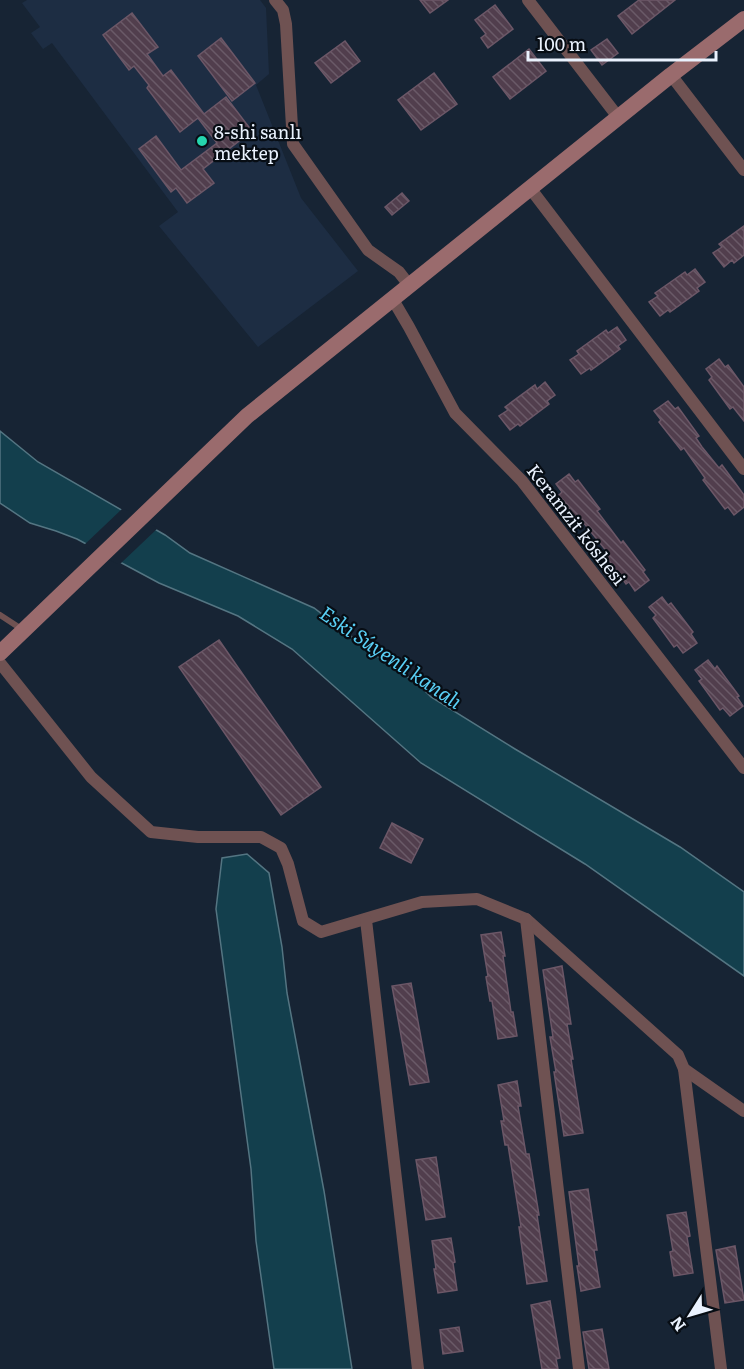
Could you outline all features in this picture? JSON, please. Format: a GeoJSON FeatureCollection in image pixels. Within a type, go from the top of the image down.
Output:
{"type":"FeatureCollection","features":[{"type":"Feature","properties":{"kind":"street"},"geometry":{"type":"LineString","coordinates":[[275,0],[283,10],[286,24],[293,144],[368,250],[399,272],[409,285]]}},
{"type":"Feature","properties":{"kind":"street"},"geometry":{"type":"LineString","coordinates":[[528,0],[618,117]]}},
{"type":"Feature","properties":{"kind":"street"},"geometry":{"type":"LineString","coordinates":[[0,653],[247,416],[618,117],[744,19]]}},
{"type":"Feature","properties":{"kind":"street"},"geometry":{"type":"LineString","coordinates":[[671,75],[744,170]]}},
{"type":"Feature","properties":{"kind":"street"},"geometry":{"type":"LineString","coordinates":[[530,188],[744,469]]}},
{"type":"Feature","properties":{"kind":"street","name":"Keramzit kóshesi"},"geometry":{"type":"LineString","coordinates":[[392,298],[455,413],[522,482],[744,768]]}},
{"type":"Feature","properties":{"kind":"street"},"geometry":{"type":"LineString","coordinates":[[0,663],[91,777],[151,831],[198,837],[261,837],[281,848],[288,864],[303,921],[321,932],[422,902],[477,899],[526,919],[678,1055],[684,1069],[721,1369]]}},
{"type":"Feature","properties":{"kind":"street"},"geometry":{"type":"LineString","coordinates":[[526,919],[579,1369]]}},
{"type":"Feature","properties":{"kind":"street"},"geometry":{"type":"LineString","coordinates":[[366,920],[418,1369]]}},
{"type":"Feature","properties":{"kind":"street"},"geometry":{"type":"LineString","coordinates":[[684,1069],[744,1112]]}},
{"type":"Feature","properties":{"kind":"lane"},"geometry":{"type":"LineString","coordinates":[[0,615],[23,630]]}},
{"type":"Feature","properties":{"kind":"shaded area","name":"8-shi sanlı mektep"},"geometry":{"type":"Polygon","coordinates":[[[27,0],[260,0],[266,8],[269,74],[256,85],[301,198],[358,271],[258,347],[159,226],[178,212],[52,43],[43,49],[31,33],[40,27],[22,3],[27,0]]]}},
{"type":"Feature","properties":{"kind":"shaded area"},"geometry":{"type":"Polygon","coordinates":[[[0,431],[38,462],[165,535],[190,553],[314,608],[382,660],[417,683],[431,697],[680,847],[744,892],[744,976],[585,864],[421,763],[292,649],[238,616],[159,583],[77,539],[30,523],[0,503],[0,431]]]}},
{"type":"Feature","properties":{"kind":"shaded area"},"geometry":{"type":"Polygon","coordinates":[[[247,854],[269,873],[282,947],[287,993],[324,1191],[352,1369],[274,1369],[256,1241],[251,1169],[216,909],[222,858],[247,854]]]}},
{"type":"Feature","properties":{"kind":"pier"},"geometry":{"type":"Polygon","coordinates":[[[123,508],[158,528],[119,565],[83,546],[123,508]]]}},
{"type":"Feature","properties":{"kind":"building"},"geometry":{"type":"Polygon","coordinates":[[[420,0],[448,0],[430,13],[420,0]]]}},
{"type":"Feature","properties":{"kind":"building"},"geometry":{"type":"Polygon","coordinates":[[[639,0],[675,0],[632,34],[618,16],[639,0]]]}},
{"type":"Feature","properties":{"kind":"building"},"geometry":{"type":"Polygon","coordinates":[[[495,5],[513,29],[488,48],[481,38],[486,34],[475,20],[495,5]]]}},
{"type":"Feature","properties":{"kind":"building"},"geometry":{"type":"Polygon","coordinates":[[[132,13],[158,47],[147,54],[163,76],[171,70],[204,114],[226,97],[252,131],[203,169],[214,183],[187,203],[176,188],[171,192],[139,149],[156,136],[181,170],[217,143],[198,118],[180,132],[147,88],[149,85],[134,66],[129,70],[103,35],[132,13]]]}},
{"type":"Feature","properties":{"kind":"building"},"geometry":{"type":"Polygon","coordinates":[[[221,38],[255,83],[232,101],[198,56],[221,38]]]}},
{"type":"Feature","properties":{"kind":"building"},"geometry":{"type":"Polygon","coordinates":[[[607,39],[618,53],[602,65],[591,50],[607,39]]]}},
{"type":"Feature","properties":{"kind":"building"},"geometry":{"type":"Polygon","coordinates":[[[345,41],[360,61],[331,83],[315,63],[345,41]]]}},
{"type":"Feature","properties":{"kind":"building"},"geometry":{"type":"Polygon","coordinates":[[[529,49],[546,71],[510,99],[493,77],[529,49]]]}},
{"type":"Feature","properties":{"kind":"building"},"geometry":{"type":"Polygon","coordinates":[[[434,73],[457,104],[421,130],[398,100],[434,73]]]}},
{"type":"Feature","properties":{"kind":"building"},"geometry":{"type":"Polygon","coordinates":[[[402,193],[409,201],[392,215],[385,207],[402,193]]]}},
{"type":"Feature","properties":{"kind":"building"},"geometry":{"type":"Polygon","coordinates":[[[744,226],[744,255],[734,263],[732,260],[724,267],[713,253],[722,247],[719,244],[744,226]]]}},
{"type":"Feature","properties":{"kind":"building"},"geometry":{"type":"Polygon","coordinates":[[[695,269],[705,282],[697,288],[699,291],[670,312],[668,310],[660,316],[649,302],[658,296],[655,293],[685,272],[687,275],[695,269]]]}},
{"type":"Feature","properties":{"kind":"building"},"geometry":{"type":"Polygon","coordinates":[[[617,327],[626,340],[618,346],[620,349],[591,370],[590,368],[581,374],[570,360],[579,354],[577,351],[606,330],[608,333],[617,327]]]}},
{"type":"Feature","properties":{"kind":"building"},"geometry":{"type":"Polygon","coordinates":[[[719,359],[725,367],[728,365],[744,387],[744,421],[733,407],[730,409],[709,380],[712,377],[706,369],[719,359]]]}},
{"type":"Feature","properties":{"kind":"building"},"geometry":{"type":"Polygon","coordinates":[[[545,382],[555,395],[547,401],[549,404],[520,426],[518,424],[510,430],[499,416],[508,410],[505,407],[535,385],[537,389],[545,382]]]}},
{"type":"Feature","properties":{"kind":"building"},"geometry":{"type":"Polygon","coordinates":[[[668,401],[675,409],[678,407],[699,436],[696,438],[702,447],[719,468],[722,465],[744,495],[744,507],[734,515],[728,507],[725,509],[703,480],[705,478],[684,448],[681,450],[659,422],[661,420],[654,411],[668,401]]]}},
{"type":"Feature","properties":{"kind":"building"},"geometry":{"type":"Polygon","coordinates":[[[569,474],[575,482],[578,480],[600,509],[597,511],[645,570],[643,572],[649,580],[635,591],[629,582],[626,584],[605,555],[608,553],[583,522],[580,524],[559,495],[562,492],[556,484],[569,474]]]}},
{"type":"Feature","properties":{"kind":"building"},"geometry":{"type":"Polygon","coordinates":[[[662,597],[668,605],[671,603],[693,632],[691,634],[697,643],[683,653],[677,645],[674,647],[653,618],[656,615],[649,607],[662,597]]]}},
{"type":"Feature","properties":{"kind":"building"},"geometry":{"type":"Polygon","coordinates":[[[219,640],[321,787],[281,815],[179,667],[219,640]]]}},
{"type":"Feature","properties":{"kind":"building"},"geometry":{"type":"Polygon","coordinates":[[[708,660],[715,669],[717,666],[739,696],[737,697],[743,706],[730,716],[723,708],[720,710],[699,681],[702,679],[695,670],[708,660]]]}},
{"type":"Feature","properties":{"kind":"building"},"geometry":{"type":"Polygon","coordinates":[[[392,823],[423,839],[411,863],[380,848],[392,823]]]}},
{"type":"Feature","properties":{"kind":"building"},"geometry":{"type":"Polygon","coordinates":[[[501,932],[511,1012],[513,1012],[517,1036],[498,1039],[486,977],[488,976],[481,935],[501,932]]]}},
{"type":"Feature","properties":{"kind":"building"},"geometry":{"type":"Polygon","coordinates":[[[562,966],[571,1024],[567,1024],[573,1059],[571,1059],[583,1133],[564,1136],[554,1072],[556,1072],[550,1037],[553,1037],[543,970],[562,966]]]}},
{"type":"Feature","properties":{"kind":"building"},"geometry":{"type":"Polygon","coordinates":[[[411,983],[429,1082],[410,1085],[392,986],[411,983]]]}},
{"type":"Feature","properties":{"kind":"building"},"geometry":{"type":"Polygon","coordinates":[[[517,1081],[521,1106],[518,1106],[526,1154],[529,1154],[547,1281],[527,1284],[519,1227],[521,1227],[508,1145],[505,1145],[501,1121],[504,1121],[498,1085],[517,1081]]]}},
{"type":"Feature","properties":{"kind":"building"},"geometry":{"type":"Polygon","coordinates":[[[436,1157],[445,1217],[426,1220],[416,1160],[436,1157]]]}},
{"type":"Feature","properties":{"kind":"building"},"geometry":{"type":"Polygon","coordinates":[[[588,1189],[600,1287],[581,1291],[569,1192],[588,1189]]]}},
{"type":"Feature","properties":{"kind":"building"},"geometry":{"type":"Polygon","coordinates":[[[686,1212],[690,1236],[687,1237],[693,1273],[674,1276],[670,1252],[673,1251],[667,1215],[686,1212]]]}},
{"type":"Feature","properties":{"kind":"building"},"geometry":{"type":"Polygon","coordinates":[[[451,1238],[457,1290],[438,1293],[432,1241],[451,1238]]]}},
{"type":"Feature","properties":{"kind":"building"},"geometry":{"type":"Polygon","coordinates":[[[735,1246],[744,1300],[725,1303],[716,1250],[735,1246]]]}},
{"type":"Feature","properties":{"kind":"building"},"geometry":{"type":"Polygon","coordinates":[[[550,1301],[560,1358],[556,1359],[558,1369],[542,1369],[531,1305],[550,1301]]]}},
{"type":"Feature","properties":{"kind":"building"},"geometry":{"type":"Polygon","coordinates":[[[459,1327],[463,1351],[443,1354],[440,1330],[459,1327]]]}},
{"type":"Feature","properties":{"kind":"building"},"geometry":{"type":"Polygon","coordinates":[[[602,1329],[609,1369],[589,1369],[583,1332],[602,1329]]]}},
{"type":"Feature","properties":{"kind":"place","name":"8-shi sanlı mektep"},"geometry":{"type":"Point","coordinates":[202,141]}},
{"type":"Feature","properties":{"kind":"water label","name":"Eski Súyenli kanalı"},"geometry":{"type":"Point","coordinates":[392,656]}}]}
